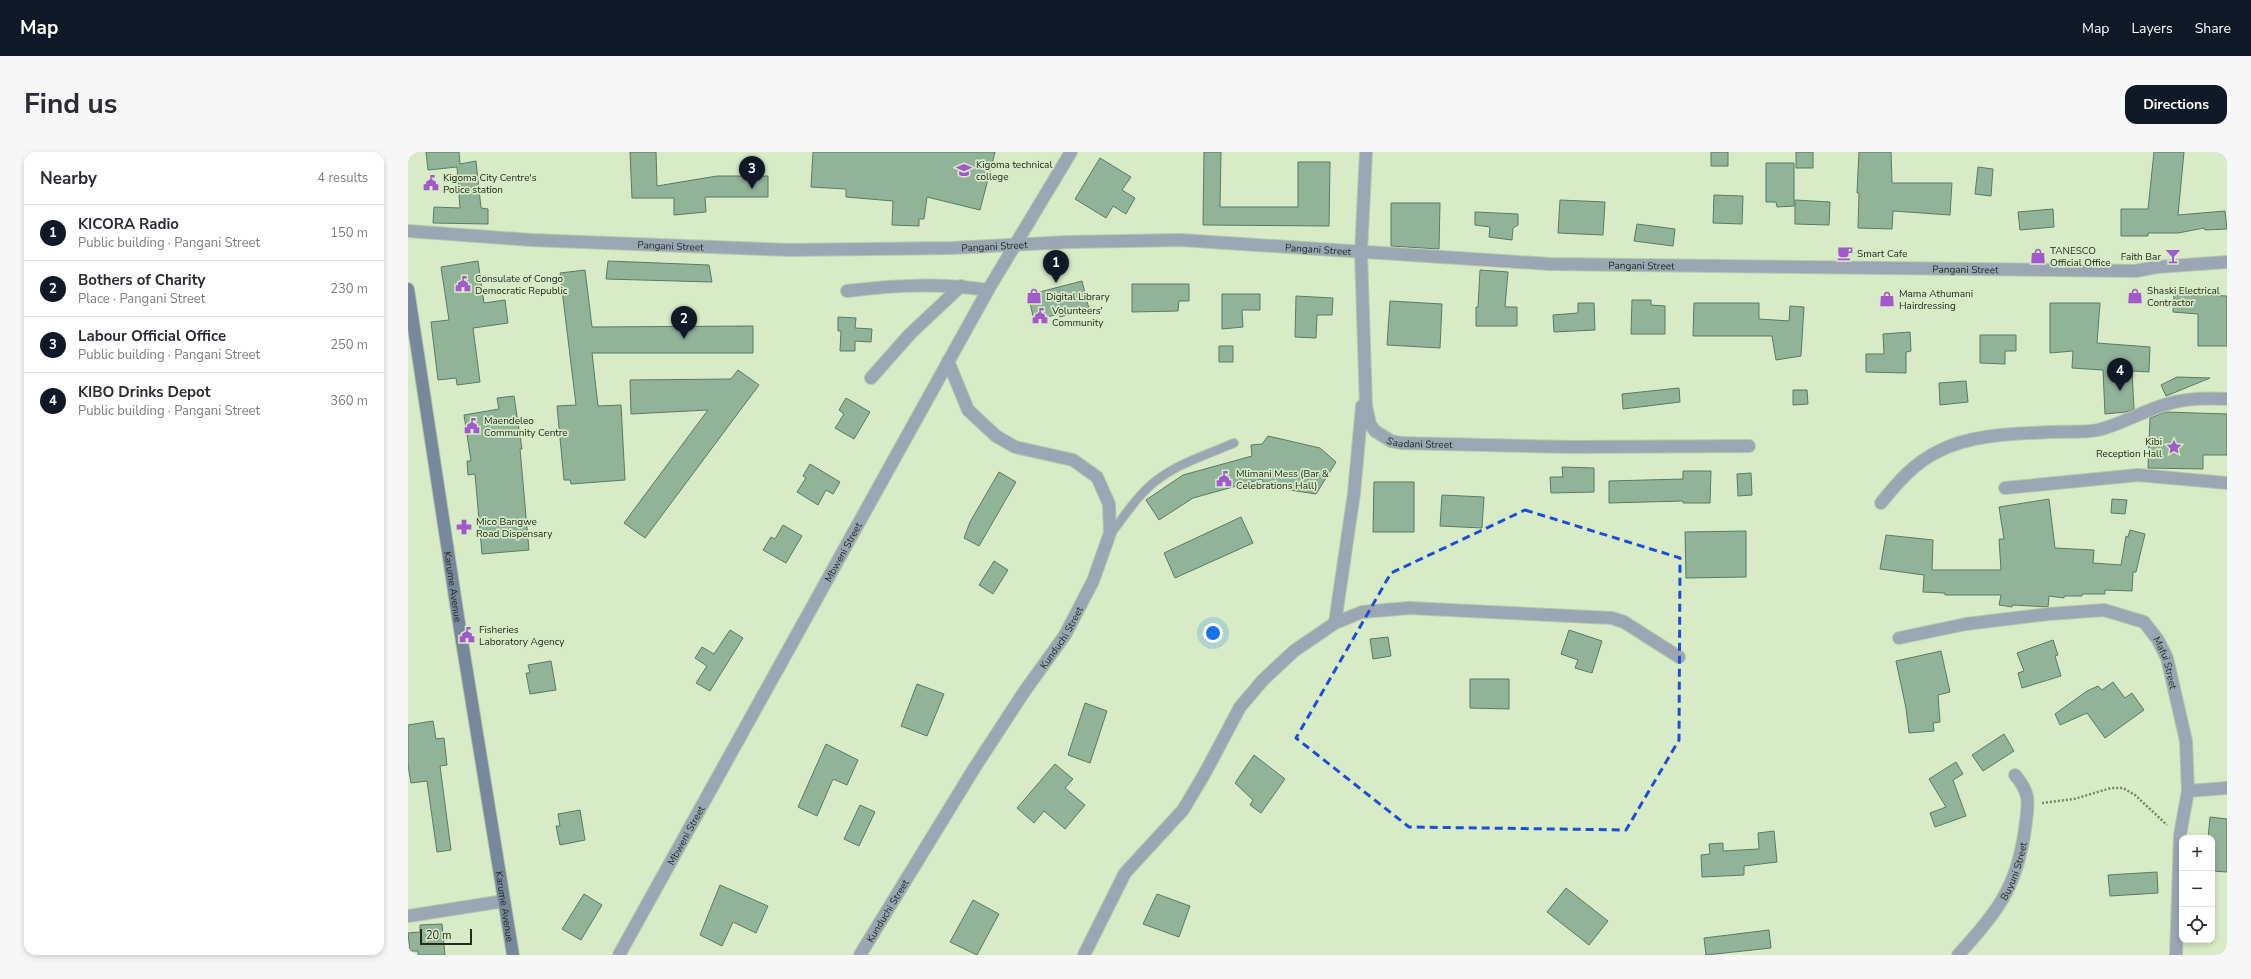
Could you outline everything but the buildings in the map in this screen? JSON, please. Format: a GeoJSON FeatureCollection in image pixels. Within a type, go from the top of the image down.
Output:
{"type":"FeatureCollection","features":[{"type":"Feature","properties":{"kind":"street","name":"Mbweni Street"},"geometry":{"type":"LineString","coordinates":[[619,955],[948,361],[988,290],[1016,246],[1071,152]]}},
{"type":"Feature","properties":{"kind":"street","name":"Saadani Street"},"geometry":{"type":"LineString","coordinates":[[1366,152],[1361,252],[1364,382],[1370,424],[1382,436],[1401,444],[1572,447],[1749,446]]}},
{"type":"Feature","properties":{"kind":"street","name":"Pangani Street"},"geometry":{"type":"LineString","coordinates":[[408,231],[539,241],[789,250],[879,250],[1016,246],[1067,242],[1181,240],[1550,264],[2011,271],[2135,271],[2157,267],[2227,262]]}},
{"type":"Feature","properties":{"kind":"street"},"geometry":{"type":"LineString","coordinates":[[847,291],[910,285],[961,286],[988,290]]}},
{"type":"Feature","properties":{"kind":"street"},"geometry":{"type":"LineString","coordinates":[[871,378],[915,329],[961,286]]}},
{"type":"Feature","properties":{"kind":"street","name":"Karume Avenue"},"geometry":{"type":"LineString","coordinates":[[408,289],[459,625],[512,955]]}},
{"type":"Feature","properties":{"kind":"street","name":"Kunduchi Street"},"geometry":{"type":"LineString","coordinates":[[860,955],[975,767],[1024,692],[1065,635],[1093,580],[1109,536],[1109,504],[1097,477],[1073,460],[1015,447],[996,436],[968,410],[948,361]]}},
{"type":"Feature","properties":{"kind":"street"},"geometry":{"type":"LineString","coordinates":[[1335,623],[1354,493],[1364,382]]}},
{"type":"Feature","properties":{"kind":"street"},"geometry":{"type":"LineString","coordinates":[[1880,503],[1899,481],[1918,465],[1939,451],[1964,441],[2017,434],[2097,430],[2123,422],[2167,404],[2207,398],[2227,399]]}},
{"type":"Feature","properties":{"kind":"street"},"geometry":{"type":"LineString","coordinates":[[2005,488],[2138,475],[2227,483]]}},
{"type":"Feature","properties":{"kind":"street"},"geometry":{"type":"LineString","coordinates":[[1084,955],[1125,873],[1183,810],[1205,773],[1240,707],[1263,680],[1294,651],[1335,623],[1362,612],[1409,608],[1612,618],[1624,622],[1679,656]]}},
{"type":"Feature","properties":{"kind":"street","name":"Mafui Street"},"geometry":{"type":"LineString","coordinates":[[1899,638],[1966,624],[2057,613],[2104,610],[2144,622],[2158,640],[2167,658],[2186,741],[2188,791],[2180,835]]}},
{"type":"Feature","properties":{"kind":"street","name":"Buyuni Street"},"geometry":{"type":"LineString","coordinates":[[1958,955],[1994,915],[2008,893],[2017,868],[2029,804],[2023,784],[2015,775]]}},
{"type":"Feature","properties":{"kind":"street"},"geometry":{"type":"LineString","coordinates":[[2188,791],[2227,788]]}},
{"type":"Feature","properties":{"kind":"street","name":"Mafui Street"},"geometry":{"type":"LineString","coordinates":[[2176,955],[2179,865]]}},
{"type":"Feature","properties":{"kind":"street"},"geometry":{"type":"LineString","coordinates":[[408,916],[504,901]]}},
{"type":"Feature","properties":{"kind":"lane"},"geometry":{"type":"LineString","coordinates":[[1109,536],[1139,498],[1156,480],[1168,472],[1234,443]]}},
{"type":"Feature","properties":{"kind":"path"},"geometry":{"type":"LineString","coordinates":[[2029,804],[2074,799],[2111,788],[2123,788],[2135,795],[2180,835]]}},
{"type":"Feature","properties":{"kind":"highlighted area"},"geometry":{"type":"Polygon","coordinates":[[[1525,510],[1680,558],[1679,740],[1626,830],[1409,827],[1296,738],[1391,573],[1525,510]]]}},
{"type":"Feature","properties":{"kind":"place","name":"Kigoma technical college"},"geometry":{"type":"Point","coordinates":[964,170]}},
{"type":"Feature","properties":{"kind":"place","name":"Kigoma City Centre's Police station"},"geometry":{"type":"Point","coordinates":[431,183]}},
{"type":"Feature","properties":{"kind":"place","name":"Labour Official Office"},"geometry":{"type":"Point","coordinates":[752,189]}},
{"type":"Feature","properties":{"kind":"place","name":"Smart Cafe"},"geometry":{"type":"Point","coordinates":[1845,253]}},
{"type":"Feature","properties":{"kind":"place","name":"TANESCO Official Office"},"geometry":{"type":"Point","coordinates":[2038,256]}},
{"type":"Feature","properties":{"kind":"place","name":"Faith Bar"},"geometry":{"type":"Point","coordinates":[2173,256]}},
{"type":"Feature","properties":{"kind":"place","name":"KICORA Radio"},"geometry":{"type":"Point","coordinates":[1056,283]}},
{"type":"Feature","properties":{"kind":"place","name":"Consulate of Congo Democratic Republic"},"geometry":{"type":"Point","coordinates":[463,284]}},
{"type":"Feature","properties":{"kind":"place","name":"Digital Library"},"geometry":{"type":"Point","coordinates":[1034,296]}},
{"type":"Feature","properties":{"kind":"place","name":"Shaski Electrical Contractor"},"geometry":{"type":"Point","coordinates":[2135,296]}},
{"type":"Feature","properties":{"kind":"place","name":"Mama Athumani Hairdressing"},"geometry":{"type":"Point","coordinates":[1887,299]}},
{"type":"Feature","properties":{"kind":"place","name":"Volunteers' Community"},"geometry":{"type":"Point","coordinates":[1040,316]}},
{"type":"Feature","properties":{"kind":"place","name":"Bothers of Charity"},"geometry":{"type":"Point","coordinates":[684,339]}},
{"type":"Feature","properties":{"kind":"place","name":"KIBO Drinks Depot"},"geometry":{"type":"Point","coordinates":[2120,391]}},
{"type":"Feature","properties":{"kind":"place","name":"Maendeleo Community Centre"},"geometry":{"type":"Point","coordinates":[472,426]}},
{"type":"Feature","properties":{"kind":"place","name":"Kibi Reception Hall"},"geometry":{"type":"Point","coordinates":[2174,447]}},
{"type":"Feature","properties":{"kind":"place","name":"Mlimani Mess (Bar & Celebrations Hall)"},"geometry":{"type":"Point","coordinates":[1224,479]}},
{"type":"Feature","properties":{"kind":"place","name":"Mico Bangwe Road Dispensary"},"geometry":{"type":"Point","coordinates":[464,527]}},
{"type":"Feature","properties":{"kind":"place","name":"Fisheries Laboratory Agency"},"geometry":{"type":"Point","coordinates":[467,635]}}]}
